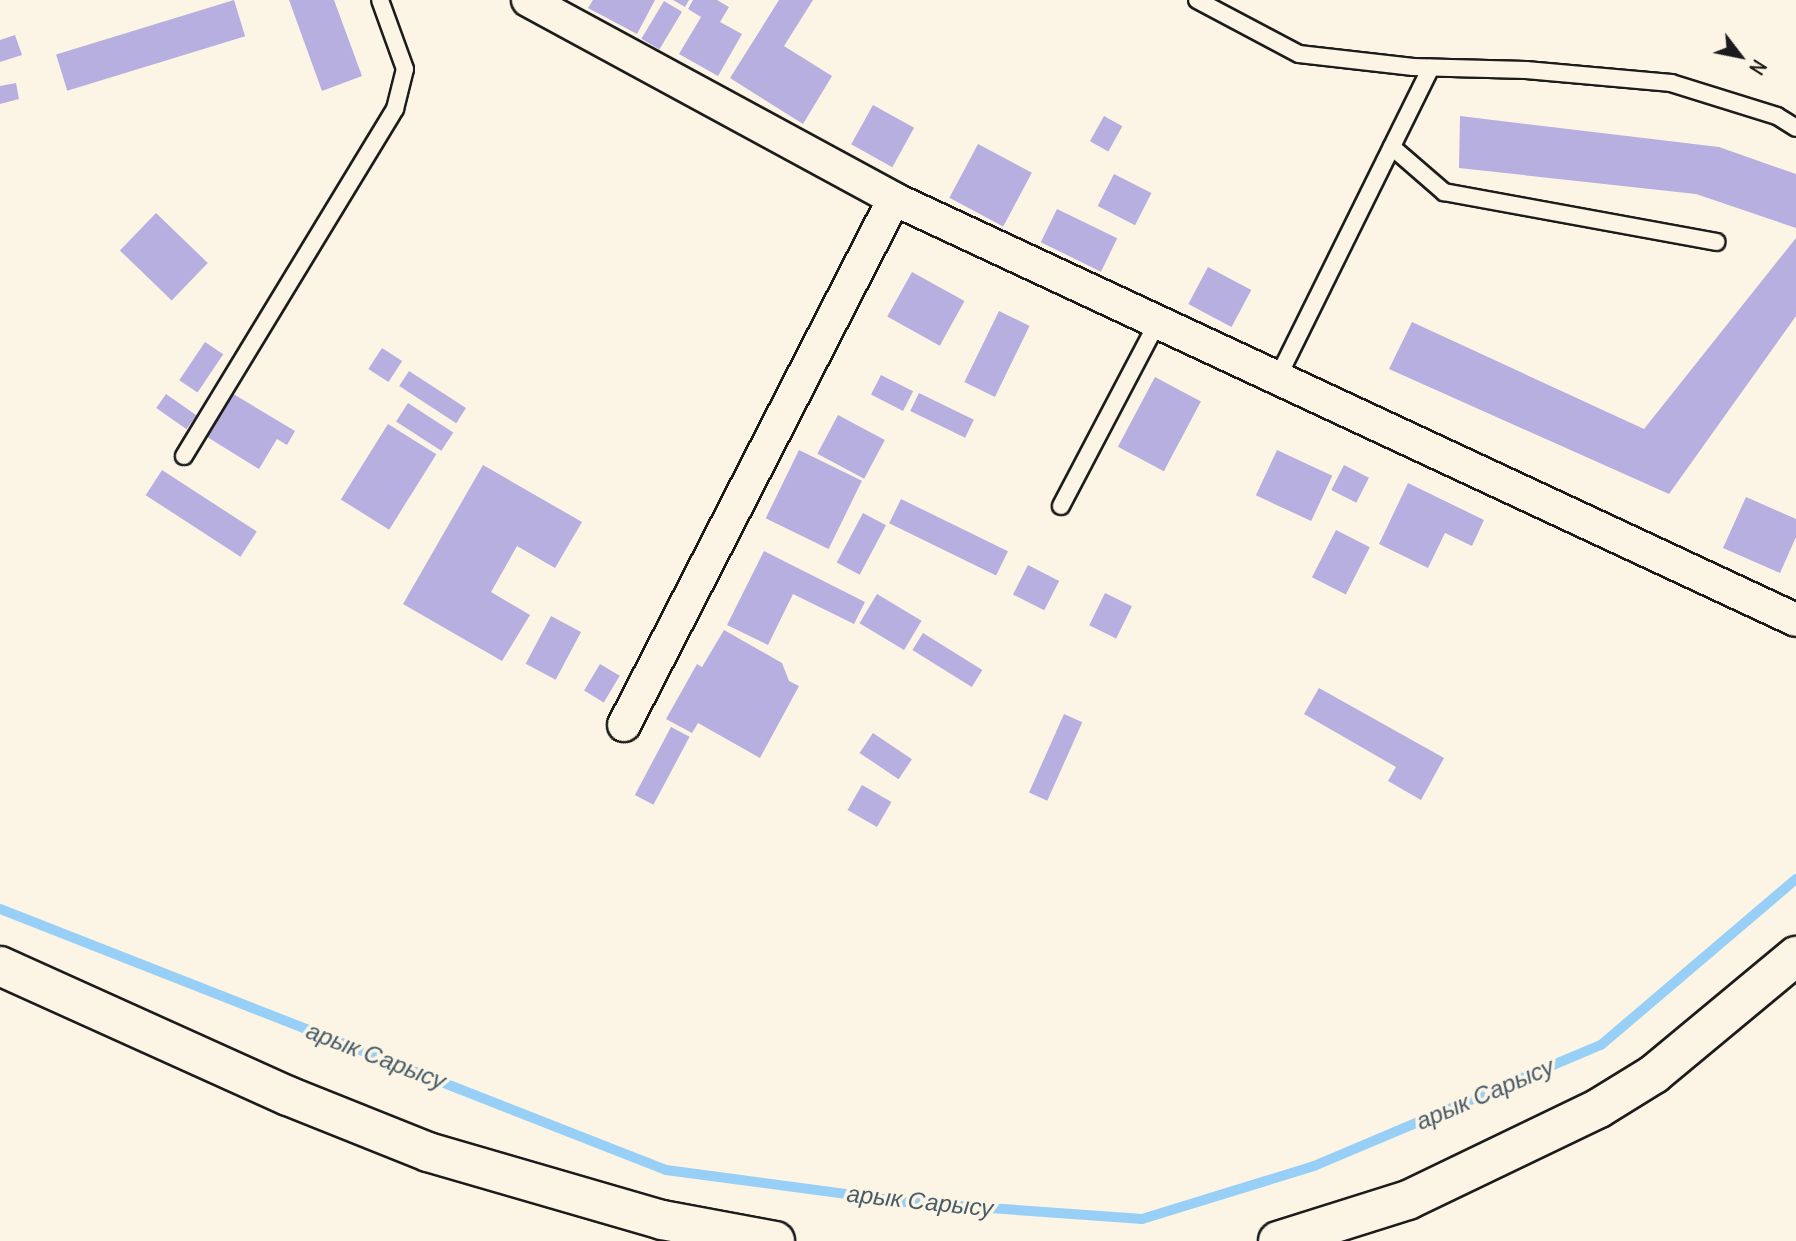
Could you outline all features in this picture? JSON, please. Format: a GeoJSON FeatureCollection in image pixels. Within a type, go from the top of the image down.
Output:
{"type":"FeatureCollection","features":[{"type":"Feature","properties":{"kind":"main road"},"geometry":{"type":"LineString","coordinates":[[1278,1241],[1408,1200],[1599,1108],[1654,1074],[1796,956]]}},
{"type":"Feature","properties":{"kind":"main road"},"geometry":{"type":"LineString","coordinates":[[0,966],[288,1096],[428,1152],[649,1216],[755,1240]]}},
{"type":"Feature","properties":{"kind":"street"},"geometry":{"type":"LineString","coordinates":[[528,0],[894,199],[1796,620]]}},
{"type":"Feature","properties":{"kind":"street"},"geometry":{"type":"LineString","coordinates":[[624,725],[894,199]]}},
{"type":"Feature","properties":{"kind":"lane"},"geometry":{"type":"LineString","coordinates":[[184,456],[395,109],[405,69],[380,0]]}},
{"type":"Feature","properties":{"kind":"lane"},"geometry":{"type":"LineString","coordinates":[[1196,0],[1299,54],[1431,68],[1525,70],[1671,83],[1777,116],[1796,128]]}},
{"type":"Feature","properties":{"kind":"lane"},"geometry":{"type":"LineString","coordinates":[[1277,379],[1431,68]]}},
{"type":"Feature","properties":{"kind":"lane"},"geometry":{"type":"LineString","coordinates":[[1392,147],[1444,192],[1716,242]]}},
{"type":"Feature","properties":{"kind":"lane"},"geometry":{"type":"LineString","coordinates":[[1061,506],[1158,321]]}},
{"type":"Feature","properties":{"kind":"building"},"geometry":{"type":"Polygon","coordinates":[[[234,0],[245,36],[67,91],[56,54],[234,0]]]}},
{"type":"Feature","properties":{"kind":"building"},"geometry":{"type":"Polygon","coordinates":[[[289,0],[334,0],[362,76],[322,91],[289,0]]]}},
{"type":"Feature","properties":{"kind":"building"},"geometry":{"type":"Polygon","coordinates":[[[593,0],[655,0],[637,34],[588,8],[593,0]]]}},
{"type":"Feature","properties":{"kind":"building"},"geometry":{"type":"Polygon","coordinates":[[[673,0],[689,0],[685,7],[673,0]]]}},
{"type":"Feature","properties":{"kind":"building"},"geometry":{"type":"Polygon","coordinates":[[[693,0],[717,0],[729,7],[720,22],[742,34],[718,76],[679,54],[701,17],[688,9],[693,0]]]}},
{"type":"Feature","properties":{"kind":"building"},"geometry":{"type":"Polygon","coordinates":[[[779,0],[813,0],[784,46],[832,76],[803,124],[730,78],[779,0]]]}},
{"type":"Feature","properties":{"kind":"building"},"geometry":{"type":"Polygon","coordinates":[[[664,1],[682,12],[659,50],[641,39],[664,1]]]}},
{"type":"Feature","properties":{"kind":"building"},"geometry":{"type":"Polygon","coordinates":[[[15,35],[22,55],[0,62],[0,40],[15,35]]]}},
{"type":"Feature","properties":{"kind":"building"},"geometry":{"type":"Polygon","coordinates":[[[16,83],[19,99],[0,104],[0,86],[16,83]]]}},
{"type":"Feature","properties":{"kind":"building"},"geometry":{"type":"Polygon","coordinates":[[[873,105],[914,128],[892,167],[851,144],[873,105]]]}},
{"type":"Feature","properties":{"kind":"building"},"geometry":{"type":"Polygon","coordinates":[[[1104,116],[1122,126],[1108,152],[1090,141],[1104,116]]]}},
{"type":"Feature","properties":{"kind":"building"},"geometry":{"type":"Polygon","coordinates":[[[1460,116],[1719,147],[1796,174],[1796,228],[1696,194],[1459,168],[1460,116]]]}},
{"type":"Feature","properties":{"kind":"building"},"geometry":{"type":"Polygon","coordinates":[[[978,144],[1032,173],[1003,226],[949,198],[978,144]]]}},
{"type":"Feature","properties":{"kind":"building"},"geometry":{"type":"Polygon","coordinates":[[[1114,174],[1151,193],[1135,225],[1098,206],[1114,174]]]}},
{"type":"Feature","properties":{"kind":"building"},"geometry":{"type":"Polygon","coordinates":[[[1057,209],[1117,238],[1101,272],[1041,242],[1057,209]]]}},
{"type":"Feature","properties":{"kind":"building"},"geometry":{"type":"Polygon","coordinates":[[[156,213],[208,263],[172,300],[120,250],[156,213]]]}},
{"type":"Feature","properties":{"kind":"building"},"geometry":{"type":"Polygon","coordinates":[[[1796,238],[1796,316],[1669,494],[1389,369],[1412,322],[1644,429],[1796,238]]]}},
{"type":"Feature","properties":{"kind":"building"},"geometry":{"type":"Polygon","coordinates":[[[1208,267],[1251,290],[1232,327],[1188,304],[1208,267]]]}},
{"type":"Feature","properties":{"kind":"building"},"geometry":{"type":"Polygon","coordinates":[[[912,272],[964,301],[940,346],[887,317],[912,272]]]}},
{"type":"Feature","properties":{"kind":"building"},"geometry":{"type":"Polygon","coordinates":[[[999,311],[1030,326],[995,397],[964,382],[999,311]]]}},
{"type":"Feature","properties":{"kind":"building"},"geometry":{"type":"Polygon","coordinates":[[[205,342],[223,354],[198,392],[179,380],[205,342]]]}},
{"type":"Feature","properties":{"kind":"building"},"geometry":{"type":"Polygon","coordinates":[[[382,348],[402,361],[389,382],[368,369],[382,348]]]}},
{"type":"Feature","properties":{"kind":"building"},"geometry":{"type":"Polygon","coordinates":[[[409,371],[466,408],[456,423],[399,386],[409,371]]]}},
{"type":"Feature","properties":{"kind":"building"},"geometry":{"type":"Polygon","coordinates":[[[881,375],[913,391],[903,411],[871,395],[881,375]]]}},
{"type":"Feature","properties":{"kind":"building"},"geometry":{"type":"Polygon","coordinates":[[[1155,377],[1201,401],[1164,471],[1118,447],[1155,377]]]}},
{"type":"Feature","properties":{"kind":"building"},"geometry":{"type":"Polygon","coordinates":[[[230,392],[295,431],[287,445],[277,439],[259,469],[204,435],[230,392]]]}},
{"type":"Feature","properties":{"kind":"building"},"geometry":{"type":"Polygon","coordinates":[[[919,393],[974,420],[965,438],[910,411],[919,393]]]}},
{"type":"Feature","properties":{"kind":"building"},"geometry":{"type":"Polygon","coordinates":[[[166,394],[196,415],[187,429],[156,408],[166,394]]]}},
{"type":"Feature","properties":{"kind":"building"},"geometry":{"type":"Polygon","coordinates":[[[408,403],[453,432],[441,451],[396,421],[408,403]]]}},
{"type":"Feature","properties":{"kind":"building"},"geometry":{"type":"Polygon","coordinates":[[[838,415],[885,440],[864,479],[817,454],[838,415]]]}},
{"type":"Feature","properties":{"kind":"building"},"geometry":{"type":"Polygon","coordinates":[[[388,424],[436,454],[389,530],[341,499],[388,424]]]}},
{"type":"Feature","properties":{"kind":"building"},"geometry":{"type":"Polygon","coordinates":[[[799,450],[862,481],[829,549],[766,518],[799,450]]]}},
{"type":"Feature","properties":{"kind":"building"},"geometry":{"type":"Polygon","coordinates":[[[1277,450],[1332,476],[1311,521],[1256,495],[1277,450]]]}},
{"type":"Feature","properties":{"kind":"building"},"geometry":{"type":"Polygon","coordinates":[[[483,465],[582,522],[555,568],[517,546],[491,592],[530,615],[502,661],[403,604],[483,465]]]}},
{"type":"Feature","properties":{"kind":"building"},"geometry":{"type":"Polygon","coordinates":[[[1344,465],[1369,478],[1356,503],[1331,490],[1344,465]]]}},
{"type":"Feature","properties":{"kind":"building"},"geometry":{"type":"Polygon","coordinates":[[[162,470],[257,532],[240,557],[146,495],[162,470]]]}},
{"type":"Feature","properties":{"kind":"building"},"geometry":{"type":"Polygon","coordinates":[[[1408,483],[1484,520],[1472,546],[1445,533],[1428,568],[1379,544],[1408,483]]]}},
{"type":"Feature","properties":{"kind":"building"},"geometry":{"type":"Polygon","coordinates":[[[1746,497],[1796,519],[1796,537],[1780,573],[1723,548],[1746,497]]]}},
{"type":"Feature","properties":{"kind":"building"},"geometry":{"type":"Polygon","coordinates":[[[901,499],[1008,551],[996,575],[889,523],[901,499]]]}},
{"type":"Feature","properties":{"kind":"building"},"geometry":{"type":"Polygon","coordinates":[[[863,513],[886,525],[860,575],[837,562],[863,513]]]}},
{"type":"Feature","properties":{"kind":"building"},"geometry":{"type":"Polygon","coordinates":[[[1336,530],[1370,547],[1346,594],[1312,577],[1336,530]]]}},
{"type":"Feature","properties":{"kind":"building"},"geometry":{"type":"Polygon","coordinates":[[[764,551],[865,602],[854,624],[793,594],[768,645],[727,625],[764,551]]]}},
{"type":"Feature","properties":{"kind":"building"},"geometry":{"type":"Polygon","coordinates":[[[1028,565],[1059,581],[1044,610],[1013,594],[1028,565]]]}},
{"type":"Feature","properties":{"kind":"building"},"geometry":{"type":"Polygon","coordinates":[[[1105,593],[1132,606],[1116,639],[1089,625],[1105,593]]]}},
{"type":"Feature","properties":{"kind":"building"},"geometry":{"type":"Polygon","coordinates":[[[877,594],[922,621],[904,650],[859,623],[877,594]]]}},
{"type":"Feature","properties":{"kind":"building"},"geometry":{"type":"Polygon","coordinates":[[[551,616],[581,632],[556,680],[526,664],[551,616]]]}},
{"type":"Feature","properties":{"kind":"building"},"geometry":{"type":"Polygon","coordinates":[[[724,630],[782,663],[789,681],[799,686],[760,758],[698,723],[692,733],[666,719],[697,664],[702,667],[724,630]]]}},
{"type":"Feature","properties":{"kind":"building"},"geometry":{"type":"Polygon","coordinates":[[[923,633],[982,670],[972,687],[912,650],[923,633]]]}},
{"type":"Feature","properties":{"kind":"building"},"geometry":{"type":"Polygon","coordinates":[[[600,664],[620,676],[604,702],[584,691],[600,664]]]}},
{"type":"Feature","properties":{"kind":"building"},"geometry":{"type":"Polygon","coordinates":[[[1319,688],[1444,758],[1421,800],[1388,781],[1396,767],[1304,714],[1319,688]]]}},
{"type":"Feature","properties":{"kind":"building"},"geometry":{"type":"Polygon","coordinates":[[[1064,714],[1082,722],[1047,801],[1029,793],[1064,714]]]}},
{"type":"Feature","properties":{"kind":"building"},"geometry":{"type":"Polygon","coordinates":[[[671,727],[690,737],[653,805],[635,795],[671,727]]]}},
{"type":"Feature","properties":{"kind":"building"},"geometry":{"type":"Polygon","coordinates":[[[873,733],[912,759],[899,779],[860,753],[873,733]]]}},
{"type":"Feature","properties":{"kind":"building"},"geometry":{"type":"Polygon","coordinates":[[[862,785],[891,802],[877,827],[848,810],[862,785]]]}},
{"type":"Feature","properties":{"kind":"waterway","name":"арык Сарысу"},"geometry":{"type":"LineString","coordinates":[[0,909],[666,1170],[905,1202],[1142,1219],[1314,1166],[1601,1045],[1796,879]]}}]}
